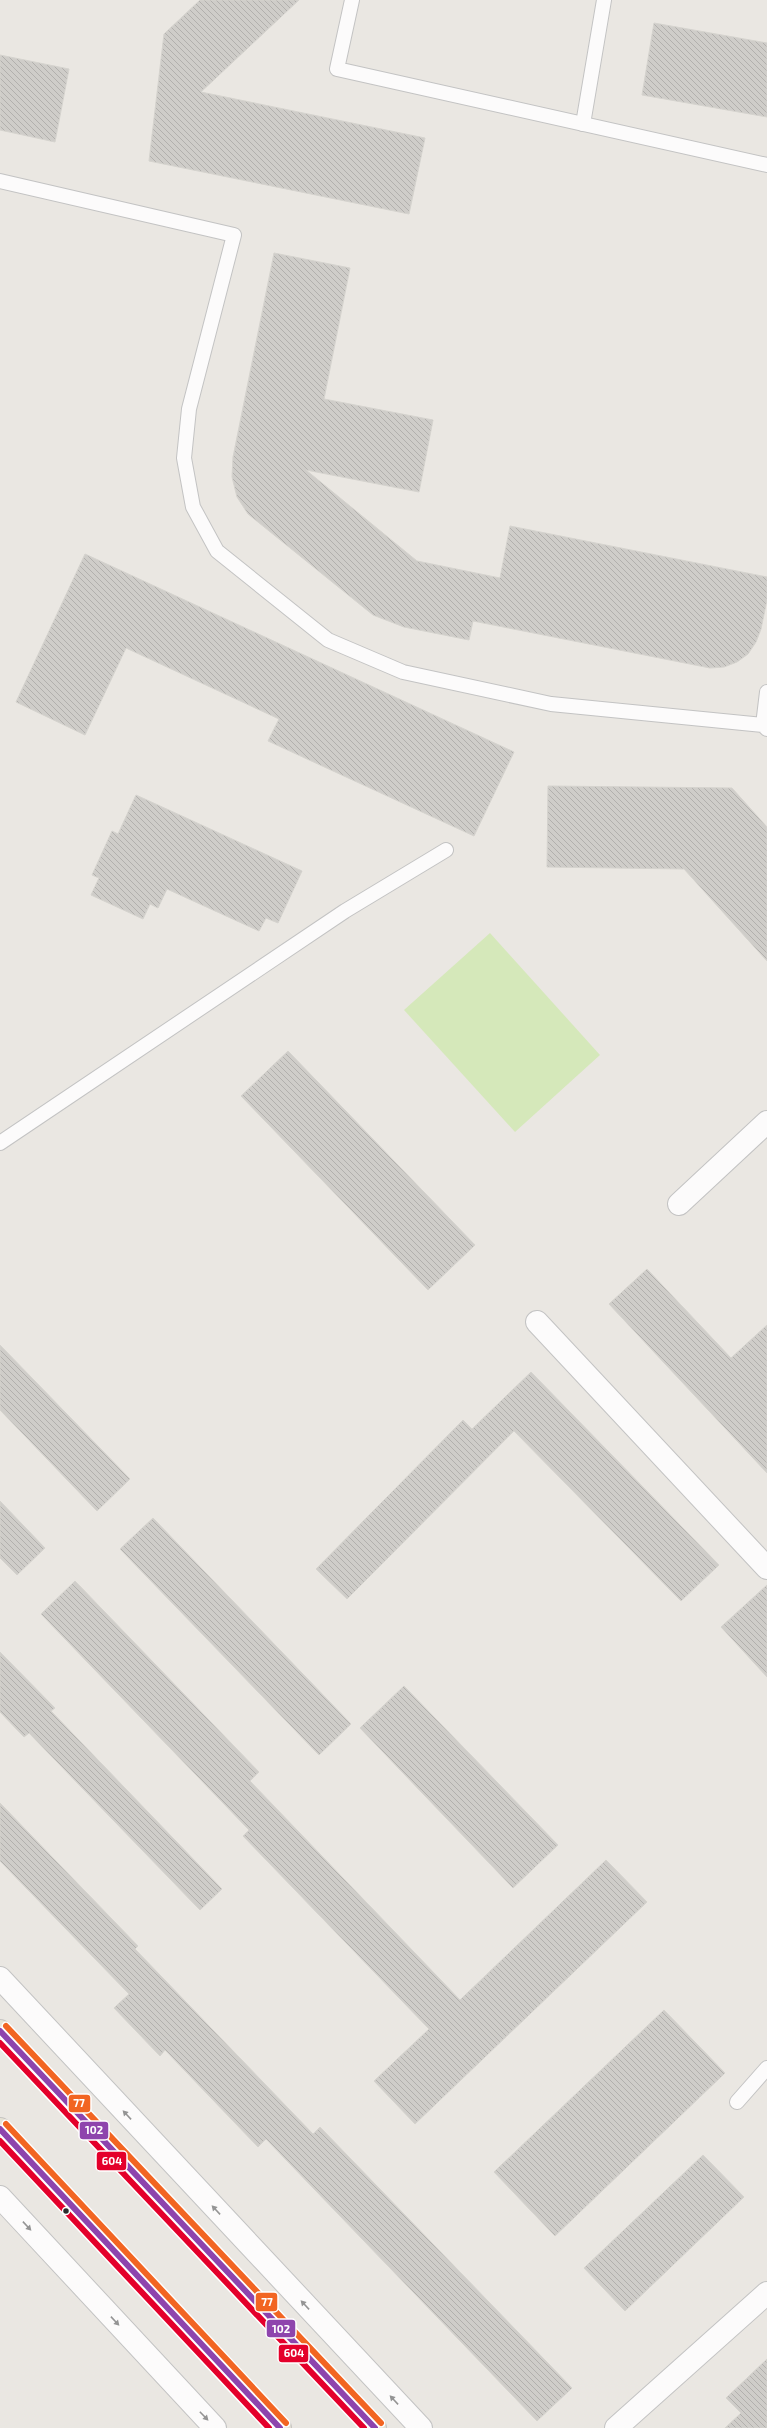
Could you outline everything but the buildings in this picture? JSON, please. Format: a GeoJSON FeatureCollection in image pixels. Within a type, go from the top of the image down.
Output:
{"type":"FeatureCollection","features":[{"type":"Feature","properties":{"kind":"main road"},"geometry":{"type":"LineString","coordinates":[[0,2031],[375,2428]]}},
{"type":"Feature","properties":{"kind":"main road"},"geometry":{"type":"LineString","coordinates":[[0,2129],[280,2428]]}},
{"type":"Feature","properties":{"kind":"street"},"geometry":{"type":"LineString","coordinates":[[679,1204],[767,1122]]}},
{"type":"Feature","properties":{"kind":"street"},"geometry":{"type":"LineString","coordinates":[[537,1322],[767,1568]]}},
{"type":"Feature","properties":{"kind":"street"},"geometry":{"type":"LineString","coordinates":[[0,1978],[421,2428]]}},
{"type":"Feature","properties":{"kind":"street"},"geometry":{"type":"LineString","coordinates":[[0,2198],[215,2428]]}},
{"type":"Feature","properties":{"kind":"street"},"geometry":{"type":"LineString","coordinates":[[616,2428],[767,2293]]}},
{"type":"Feature","properties":{"kind":"lane"},"geometry":{"type":"LineString","coordinates":[[352,0],[337,69],[767,165]]}},
{"type":"Feature","properties":{"kind":"lane"},"geometry":{"type":"LineString","coordinates":[[582,124],[604,0]]}},
{"type":"Feature","properties":{"kind":"lane"},"geometry":{"type":"LineString","coordinates":[[0,181],[234,235],[190,409],[184,458],[193,507],[217,551],[328,640],[403,672],[551,704],[765,727],[767,692]]}},
{"type":"Feature","properties":{"kind":"lane"},"geometry":{"type":"LineString","coordinates":[[0,1142],[345,911],[446,850]]}},
{"type":"Feature","properties":{"kind":"lane"},"geometry":{"type":"LineString","coordinates":[[737,2102],[767,2068]]}},
{"type":"Feature","properties":{"kind":"green space"},"geometry":{"type":"Polygon","coordinates":[[[490,933],[600,1055],[515,1132],[404,1010],[490,933]]]}},
{"type":"Feature","properties":{"kind":"transit line","name":"77"},"geometry":{"type":"LineString","coordinates":[[6,2026],[381,2423]]}},
{"type":"Feature","properties":{"kind":"transit line","name":"102"},"geometry":{"type":"LineString","coordinates":[[0,2031],[375,2428]]}},
{"type":"Feature","properties":{"kind":"transit line","name":"604"},"geometry":{"type":"LineString","coordinates":[[0,2043],[364,2428]]}},
{"type":"Feature","properties":{"kind":"transit line","name":"77"},"geometry":{"type":"LineString","coordinates":[[6,2124],[286,2423]]}},
{"type":"Feature","properties":{"kind":"transit line","name":"102"},"geometry":{"type":"LineString","coordinates":[[0,2129],[280,2428]]}},
{"type":"Feature","properties":{"kind":"transit line","name":"604"},"geometry":{"type":"LineString","coordinates":[[0,2141],[269,2428]]}}]}
